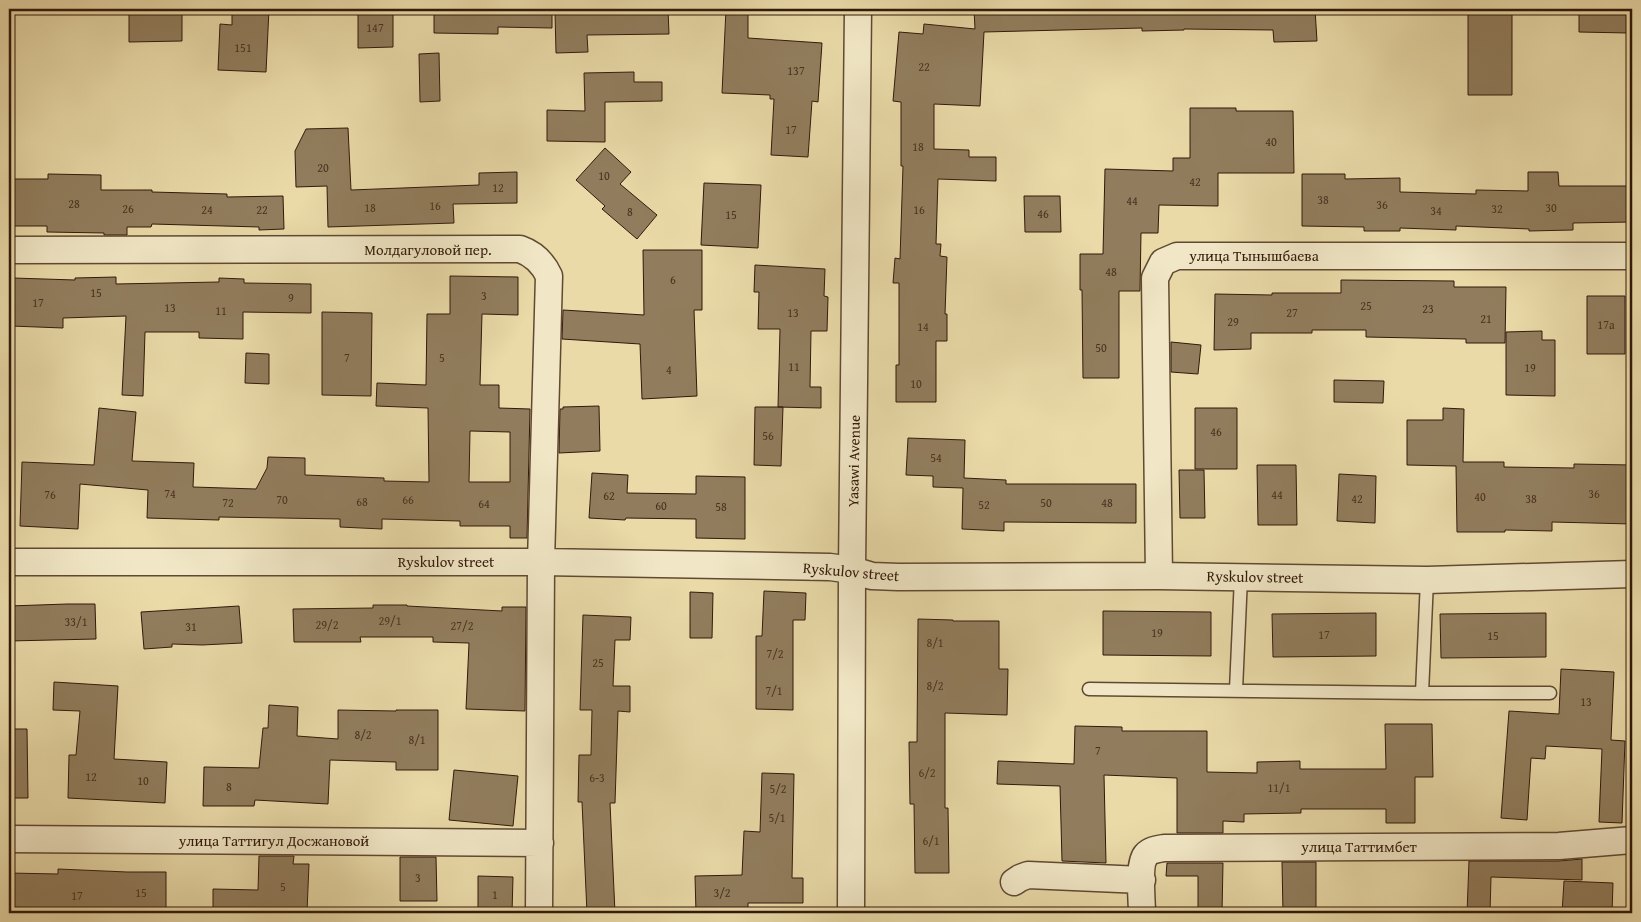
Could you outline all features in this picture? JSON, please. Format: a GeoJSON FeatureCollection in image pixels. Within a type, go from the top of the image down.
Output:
{"type":"FeatureCollection","features":[{"type":"Feature","properties":{"kind":"street","name":"Yasawi Avenue"},"geometry":{"type":"LineString","coordinates":[[851,913],[852,570],[858,9]]}},
{"type":"Feature","properties":{"kind":"street","name":"Молдагуловой пер."},"geometry":{"type":"LineString","coordinates":[[9,250],[526,251],[544,265],[549,276],[541,562]]}},
{"type":"Feature","properties":{"kind":"street","name":"улица Тынышбаева"},"geometry":{"type":"LineString","coordinates":[[1159,576],[1155,278],[1163,262],[1177,256],[1632,256]]}},
{"type":"Feature","properties":{"kind":"street","name":"Ryskulov street"},"geometry":{"type":"LineString","coordinates":[[9,562],[541,562],[830,567],[852,570],[872,576],[898,577],[1159,576],[1427,580],[1632,574]]}},
{"type":"Feature","properties":{"kind":"street"},"geometry":{"type":"LineString","coordinates":[[539,913],[541,562]]}},
{"type":"Feature","properties":{"kind":"street","name":"улица Таттигул Досжановой"},"geometry":{"type":"LineString","coordinates":[[9,839],[540,843]]}},
{"type":"Feature","properties":{"kind":"street","name":"улица Таттимбет"},"geometry":{"type":"LineString","coordinates":[[1142,913],[1142,868],[1145,856],[1151,851],[1164,848],[1559,846],[1632,840]]}},
{"type":"Feature","properties":{"kind":"street"},"geometry":{"type":"LineString","coordinates":[[1014,882],[1028,875],[1142,880]]}},
{"type":"Feature","properties":{"kind":"lane"},"geometry":{"type":"LineString","coordinates":[[1236,690],[1241,577]]}},
{"type":"Feature","properties":{"kind":"lane"},"geometry":{"type":"LineString","coordinates":[[1422,693],[1427,580]]}},
{"type":"Feature","properties":{"kind":"lane"},"geometry":{"type":"LineString","coordinates":[[1089,689],[1550,693]]}},
{"type":"Feature","properties":{"kind":"building"},"geometry":{"type":"Polygon","coordinates":[[[129,9],[182,9],[182,41],[129,42],[129,9]]]}},
{"type":"Feature","properties":{"kind":"building"},"geometry":{"type":"Polygon","coordinates":[[[232,9],[269,9],[266,72],[218,70],[220,24],[232,25],[232,9]]]}},
{"type":"Feature","properties":{"kind":"building"},"geometry":{"type":"Polygon","coordinates":[[[358,9],[393,9],[393,47],[358,48],[358,9]]]}},
{"type":"Feature","properties":{"kind":"building"},"geometry":{"type":"Polygon","coordinates":[[[434,9],[552,9],[552,28],[498,27],[498,34],[434,33],[434,9]]]}},
{"type":"Feature","properties":{"kind":"building"},"geometry":{"type":"Polygon","coordinates":[[[594,9],[668,9],[669,34],[587,35],[588,52],[556,53],[555,12],[594,11],[594,9]]]}},
{"type":"Feature","properties":{"kind":"building"},"geometry":{"type":"Polygon","coordinates":[[[726,9],[748,9],[748,38],[822,43],[818,102],[812,101],[808,157],[771,155],[774,99],[770,99],[770,95],[722,93],[726,9]]]}},
{"type":"Feature","properties":{"kind":"building"},"geometry":{"type":"Polygon","coordinates":[[[974,9],[1315,9],[1317,41],[1274,42],[1273,30],[1184,29],[1142,31],[1142,28],[984,32],[980,106],[934,104],[934,149],[969,150],[969,157],[996,157],[996,181],[938,179],[936,244],[941,244],[940,256],[947,257],[945,314],[947,314],[947,341],[936,341],[936,402],[896,402],[896,365],[899,365],[899,283],[893,283],[895,258],[900,259],[903,166],[901,166],[901,102],[893,101],[899,32],[923,34],[924,24],[975,29],[974,9]]]}},
{"type":"Feature","properties":{"kind":"building"},"geometry":{"type":"Polygon","coordinates":[[[1468,9],[1512,9],[1512,95],[1468,95],[1468,9]]]}},
{"type":"Feature","properties":{"kind":"building"},"geometry":{"type":"Polygon","coordinates":[[[1579,9],[1629,9],[1628,33],[1579,32],[1579,9]]]}},
{"type":"Feature","properties":{"kind":"building"},"geometry":{"type":"Polygon","coordinates":[[[439,53],[440,101],[420,102],[419,54],[439,53]]]}},
{"type":"Feature","properties":{"kind":"building"},"geometry":{"type":"Polygon","coordinates":[[[634,72],[634,82],[662,82],[662,101],[605,102],[605,142],[547,141],[547,110],[585,111],[584,73],[634,72]]]}},
{"type":"Feature","properties":{"kind":"building"},"geometry":{"type":"Polygon","coordinates":[[[1190,108],[1236,108],[1236,111],[1293,111],[1294,173],[1218,173],[1218,206],[1159,205],[1158,233],[1141,233],[1140,291],[1119,291],[1119,378],[1083,378],[1080,254],[1103,254],[1105,169],[1173,171],[1173,158],[1190,158],[1190,108]]]}},
{"type":"Feature","properties":{"kind":"building"},"geometry":{"type":"Polygon","coordinates":[[[348,128],[351,190],[479,185],[479,173],[517,172],[517,203],[453,204],[454,223],[328,227],[327,186],[296,187],[295,151],[306,129],[348,128]]]}},
{"type":"Feature","properties":{"kind":"building"},"geometry":{"type":"Polygon","coordinates":[[[605,148],[631,172],[620,184],[657,215],[637,239],[602,209],[605,206],[576,180],[605,148]]]}},
{"type":"Feature","properties":{"kind":"building"},"geometry":{"type":"Polygon","coordinates":[[[1528,172],[1558,172],[1559,186],[1632,186],[1632,222],[1573,223],[1573,230],[1529,231],[1529,229],[1456,226],[1456,230],[1400,228],[1400,231],[1364,231],[1364,227],[1302,226],[1302,174],[1345,174],[1345,179],[1400,178],[1400,192],[1476,194],[1476,190],[1528,191],[1528,172]]]}},
{"type":"Feature","properties":{"kind":"building"},"geometry":{"type":"Polygon","coordinates":[[[48,174],[101,175],[101,190],[152,190],[152,192],[227,194],[227,197],[283,196],[284,229],[259,230],[259,227],[152,224],[151,227],[127,227],[127,235],[104,235],[104,233],[47,232],[47,226],[9,226],[9,179],[48,179],[48,174]]]}},
{"type":"Feature","properties":{"kind":"building"},"geometry":{"type":"Polygon","coordinates":[[[704,183],[761,185],[758,248],[701,245],[704,183]]]}},
{"type":"Feature","properties":{"kind":"building"},"geometry":{"type":"Polygon","coordinates":[[[1024,196],[1060,196],[1061,232],[1025,232],[1024,196]]]}},
{"type":"Feature","properties":{"kind":"building"},"geometry":{"type":"Polygon","coordinates":[[[643,250],[702,250],[702,310],[694,310],[697,396],[642,399],[640,344],[562,339],[563,310],[644,315],[643,250]]]}},
{"type":"Feature","properties":{"kind":"building"},"geometry":{"type":"Polygon","coordinates":[[[755,265],[825,269],[824,296],[828,297],[827,331],[811,331],[810,387],[821,387],[821,408],[778,407],[780,329],[758,329],[759,292],[754,292],[755,265]]]}},
{"type":"Feature","properties":{"kind":"building"},"geometry":{"type":"Polygon","coordinates":[[[450,276],[518,277],[518,315],[482,314],[480,385],[499,385],[499,408],[530,409],[527,538],[510,538],[510,526],[460,526],[460,521],[382,519],[382,529],[340,527],[340,519],[219,517],[219,520],[147,518],[148,490],[80,484],[78,529],[20,526],[22,462],[94,465],[99,408],[136,412],[132,461],[194,463],[193,487],[256,489],[267,468],[268,457],[305,458],[305,475],[384,478],[384,481],[429,482],[428,408],[376,406],[377,383],[426,385],[427,314],[450,314],[450,276]],[[470,431],[469,482],[510,482],[510,432],[470,431]]]}},
{"type":"Feature","properties":{"kind":"building"},"geometry":{"type":"Polygon","coordinates":[[[116,277],[116,284],[219,282],[219,278],[244,279],[244,283],[311,284],[311,313],[243,312],[243,339],[199,338],[199,332],[145,332],[143,396],[122,395],[126,316],[63,318],[63,328],[11,326],[13,278],[75,280],[75,278],[116,277]]]}},
{"type":"Feature","properties":{"kind":"building"},"geometry":{"type":"Polygon","coordinates":[[[1341,280],[1454,281],[1454,287],[1506,287],[1505,343],[1466,343],[1466,339],[1366,337],[1366,330],[1312,330],[1312,333],[1251,333],[1251,349],[1214,350],[1215,294],[1341,293],[1341,280]]]}},
{"type":"Feature","properties":{"kind":"building"},"geometry":{"type":"Polygon","coordinates":[[[1587,296],[1625,296],[1625,354],[1587,354],[1587,296]]]}},
{"type":"Feature","properties":{"kind":"building"},"geometry":{"type":"Polygon","coordinates":[[[322,312],[372,313],[371,396],[322,395],[322,312]]]}},
{"type":"Feature","properties":{"kind":"building"},"geometry":{"type":"Polygon","coordinates":[[[1542,331],[1542,340],[1555,340],[1555,396],[1506,395],[1506,332],[1542,331]]]}},
{"type":"Feature","properties":{"kind":"building"},"geometry":{"type":"Polygon","coordinates":[[[1171,342],[1201,345],[1198,374],[1171,372],[1171,342]]]}},
{"type":"Feature","properties":{"kind":"building"},"geometry":{"type":"Polygon","coordinates":[[[246,353],[269,354],[269,384],[245,383],[246,353]]]}},
{"type":"Feature","properties":{"kind":"building"},"geometry":{"type":"Polygon","coordinates":[[[1334,380],[1384,381],[1383,403],[1334,402],[1334,380]]]}},
{"type":"Feature","properties":{"kind":"building"},"geometry":{"type":"Polygon","coordinates":[[[599,406],[600,451],[559,453],[560,409],[563,409],[563,407],[599,406]]]}},
{"type":"Feature","properties":{"kind":"building"},"geometry":{"type":"Polygon","coordinates":[[[755,407],[783,407],[781,466],[754,465],[755,407]]]}},
{"type":"Feature","properties":{"kind":"building"},"geometry":{"type":"Polygon","coordinates":[[[1195,408],[1237,408],[1237,469],[1195,469],[1195,408]]]}},
{"type":"Feature","properties":{"kind":"building"},"geometry":{"type":"Polygon","coordinates":[[[1443,408],[1464,409],[1463,462],[1504,462],[1504,467],[1574,468],[1574,464],[1632,465],[1632,524],[1552,522],[1552,531],[1457,532],[1456,466],[1407,465],[1407,420],[1443,420],[1443,408]]]}},
{"type":"Feature","properties":{"kind":"building"},"geometry":{"type":"Polygon","coordinates":[[[908,438],[965,440],[964,478],[1006,480],[1006,484],[1136,484],[1136,523],[1004,522],[1004,531],[962,529],[963,488],[933,487],[933,476],[906,475],[908,438]]]}},
{"type":"Feature","properties":{"kind":"building"},"geometry":{"type":"Polygon","coordinates":[[[1257,465],[1296,465],[1297,525],[1258,525],[1257,465]]]}},
{"type":"Feature","properties":{"kind":"building"},"geometry":{"type":"Polygon","coordinates":[[[1179,470],[1204,470],[1205,518],[1180,518],[1179,470]]]}},
{"type":"Feature","properties":{"kind":"building"},"geometry":{"type":"Polygon","coordinates":[[[592,473],[628,475],[627,493],[696,494],[696,476],[745,477],[745,539],[696,538],[696,519],[626,518],[625,520],[589,518],[592,473]]]}},
{"type":"Feature","properties":{"kind":"building"},"geometry":{"type":"Polygon","coordinates":[[[1339,474],[1376,476],[1375,523],[1337,521],[1339,474]]]}},
{"type":"Feature","properties":{"kind":"building"},"geometry":{"type":"Polygon","coordinates":[[[764,591],[806,593],[805,620],[793,620],[793,710],[756,709],[756,636],[762,636],[764,591]]]}},
{"type":"Feature","properties":{"kind":"building"},"geometry":{"type":"Polygon","coordinates":[[[690,592],[713,593],[712,638],[690,638],[690,592]]]}},
{"type":"Feature","properties":{"kind":"building"},"geometry":{"type":"Polygon","coordinates":[[[95,604],[96,639],[9,641],[9,606],[95,604]]]}},
{"type":"Feature","properties":{"kind":"building"},"geometry":{"type":"Polygon","coordinates":[[[373,605],[407,605],[502,611],[502,607],[526,607],[525,711],[466,709],[469,643],[433,642],[433,637],[360,637],[361,642],[294,642],[293,609],[373,608],[373,605]]]}},
{"type":"Feature","properties":{"kind":"building"},"geometry":{"type":"Polygon","coordinates":[[[239,606],[242,643],[172,644],[172,647],[144,649],[141,612],[239,606]]]}},
{"type":"Feature","properties":{"kind":"building"},"geometry":{"type":"Polygon","coordinates":[[[1103,611],[1211,612],[1211,656],[1103,655],[1103,611]]]}},
{"type":"Feature","properties":{"kind":"building"},"geometry":{"type":"Polygon","coordinates":[[[1376,613],[1376,656],[1273,657],[1272,614],[1376,613]]]}},
{"type":"Feature","properties":{"kind":"building"},"geometry":{"type":"Polygon","coordinates":[[[1546,613],[1546,657],[1441,658],[1440,614],[1546,613]]]}},
{"type":"Feature","properties":{"kind":"building"},"geometry":{"type":"Polygon","coordinates":[[[583,615],[631,617],[630,640],[615,640],[613,686],[630,686],[630,712],[618,711],[615,803],[610,803],[615,913],[587,913],[582,802],[578,802],[579,755],[591,755],[592,710],[580,710],[583,615]]]}},
{"type":"Feature","properties":{"kind":"building"},"geometry":{"type":"Polygon","coordinates":[[[918,619],[999,621],[999,669],[1008,669],[1007,715],[945,713],[945,808],[948,808],[949,873],[915,873],[914,804],[910,804],[909,742],[917,742],[918,619]]]}},
{"type":"Feature","properties":{"kind":"building"},"geometry":{"type":"Polygon","coordinates":[[[1561,669],[1614,672],[1611,740],[1625,741],[1622,823],[1599,822],[1602,749],[1546,746],[1545,759],[1531,758],[1527,820],[1501,818],[1509,711],[1559,714],[1561,669]]]}},
{"type":"Feature","properties":{"kind":"building"},"geometry":{"type":"Polygon","coordinates":[[[54,682],[118,686],[114,759],[167,762],[165,803],[68,798],[69,755],[76,755],[80,711],[53,710],[54,682]]]}},
{"type":"Feature","properties":{"kind":"building"},"geometry":{"type":"Polygon","coordinates":[[[269,705],[298,707],[297,736],[338,739],[338,710],[438,710],[438,770],[396,770],[396,762],[330,760],[328,804],[255,800],[254,806],[203,806],[204,767],[259,768],[263,728],[268,728],[269,705]]]}},
{"type":"Feature","properties":{"kind":"building"},"geometry":{"type":"Polygon","coordinates":[[[1385,724],[1432,724],[1433,777],[1415,777],[1415,823],[1386,823],[1386,809],[1301,809],[1301,813],[1244,814],[1244,822],[1223,821],[1223,833],[1177,833],[1177,778],[1104,775],[1106,863],[1062,861],[1060,786],[997,784],[998,761],[1074,764],[1075,726],[1122,727],[1122,731],[1207,731],[1207,772],[1257,773],[1257,762],[1300,761],[1300,769],[1386,769],[1385,724]]]}},
{"type":"Feature","properties":{"kind":"building"},"geometry":{"type":"Polygon","coordinates":[[[9,729],[27,729],[28,798],[9,798],[9,729]]]}},
{"type":"Feature","properties":{"kind":"building"},"geometry":{"type":"Polygon","coordinates":[[[454,770],[518,776],[513,826],[449,820],[454,770]]]}},
{"type":"Feature","properties":{"kind":"building"},"geometry":{"type":"Polygon","coordinates":[[[762,773],[794,774],[792,878],[803,878],[803,903],[748,903],[748,910],[730,910],[730,913],[696,913],[695,876],[742,875],[744,831],[760,832],[762,773]]]}},
{"type":"Feature","properties":{"kind":"building"},"geometry":{"type":"Polygon","coordinates":[[[259,856],[294,856],[293,864],[309,864],[307,912],[255,910],[255,913],[213,913],[213,889],[258,890],[259,856]]]}},
{"type":"Feature","properties":{"kind":"building"},"geometry":{"type":"Polygon","coordinates":[[[400,857],[436,857],[437,901],[400,901],[400,857]]]}},
{"type":"Feature","properties":{"kind":"building"},"geometry":{"type":"Polygon","coordinates":[[[1582,859],[1582,880],[1491,877],[1490,913],[1467,913],[1469,861],[1559,861],[1582,859]]]}},
{"type":"Feature","properties":{"kind":"building"},"geometry":{"type":"Polygon","coordinates":[[[1282,862],[1316,862],[1316,913],[1283,913],[1282,862]]]}},
{"type":"Feature","properties":{"kind":"building"},"geometry":{"type":"Polygon","coordinates":[[[1167,863],[1223,863],[1222,913],[1198,913],[1198,876],[1166,876],[1167,863]]]}},
{"type":"Feature","properties":{"kind":"building"},"geometry":{"type":"Polygon","coordinates":[[[58,869],[166,872],[166,913],[117,913],[9,907],[9,873],[58,874],[58,869]]]}},
{"type":"Feature","properties":{"kind":"building"},"geometry":{"type":"Polygon","coordinates":[[[478,876],[513,877],[512,913],[478,913],[478,876]]]}},
{"type":"Feature","properties":{"kind":"building"},"geometry":{"type":"Polygon","coordinates":[[[1564,881],[1613,883],[1612,913],[1562,913],[1564,881]]]}}]}
